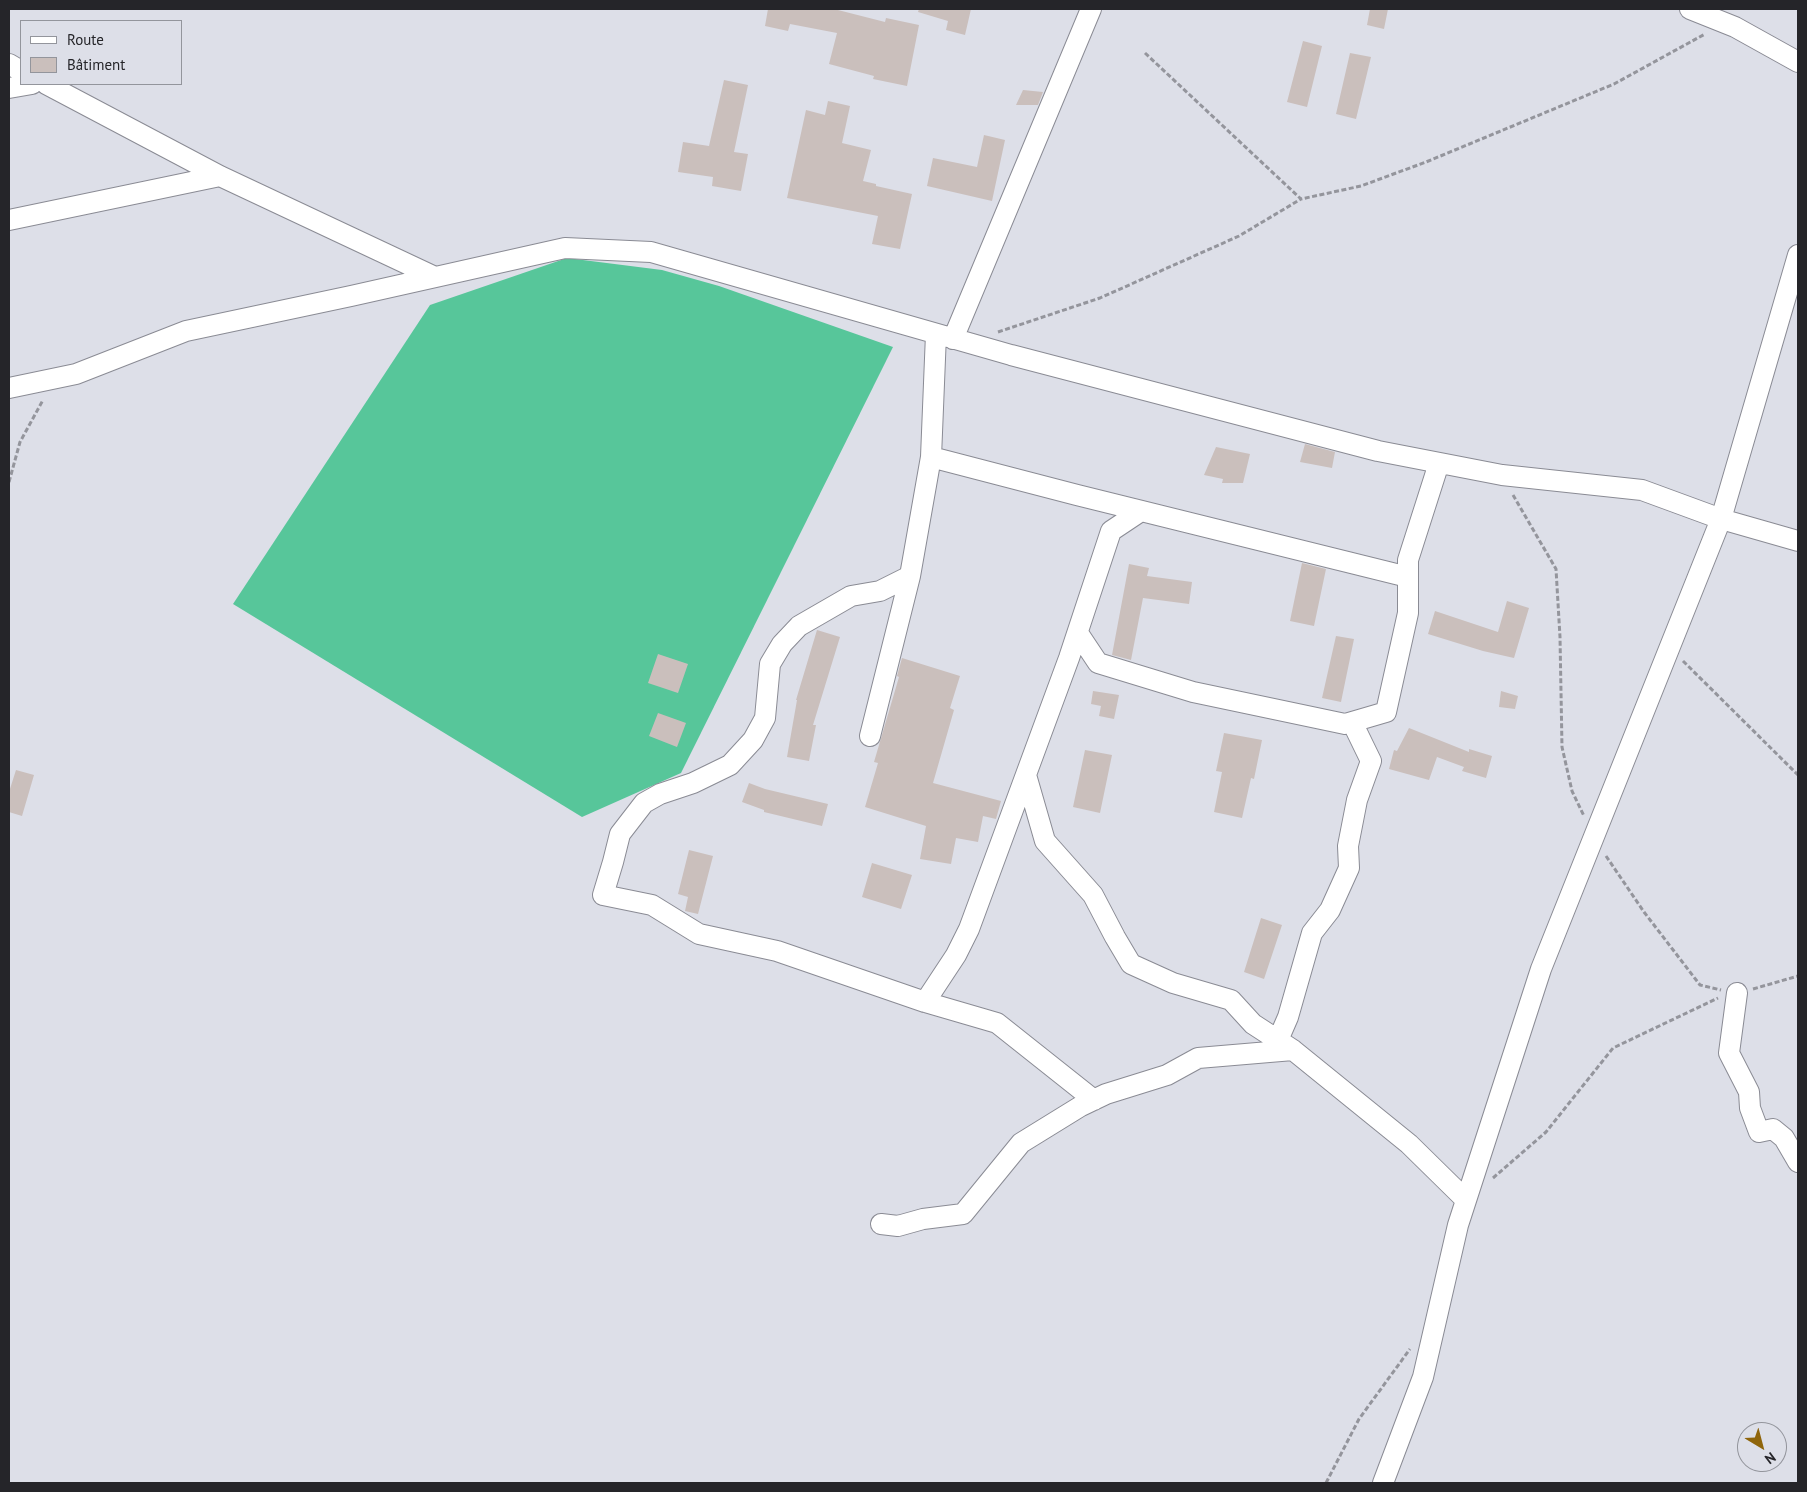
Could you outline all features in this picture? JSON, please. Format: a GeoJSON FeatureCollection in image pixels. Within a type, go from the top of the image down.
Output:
{"type":"FeatureCollection","features":[{"type":"Feature","properties":{"kind":"street"},"geometry":{"type":"LineString","coordinates":[[870,736],[910,576],[931,457],[944,337],[1090,9]]}},
{"type":"Feature","properties":{"kind":"street"},"geometry":{"type":"LineString","coordinates":[[1690,9],[1735,28],[1798,62]]}},
{"type":"Feature","properties":{"kind":"street"},"geometry":{"type":"LineString","coordinates":[[9,64],[20,70]]}},
{"type":"Feature","properties":{"kind":"street"},"geometry":{"type":"LineString","coordinates":[[9,88],[26,85]]}},
{"type":"Feature","properties":{"kind":"street"},"geometry":{"type":"LineString","coordinates":[[48,85],[220,176],[435,277]]}},
{"type":"Feature","properties":{"kind":"street"},"geometry":{"type":"LineString","coordinates":[[9,220],[220,176]]}},
{"type":"Feature","properties":{"kind":"street"},"geometry":{"type":"LineString","coordinates":[[9,388],[76,374],[186,331],[565,248],[651,252],[1010,356],[1378,451],[1502,475],[1642,490],[1721,519],[1798,541]]}},
{"type":"Feature","properties":{"kind":"street"},"geometry":{"type":"LineString","coordinates":[[1387,1479],[1424,1377],[1458,1225],[1541,969],[1721,519],[1798,255]]}},
{"type":"Feature","properties":{"kind":"street"},"geometry":{"type":"LineString","coordinates":[[931,457],[1408,577]]}},
{"type":"Feature","properties":{"kind":"street"},"geometry":{"type":"LineString","coordinates":[[1078,633],[1098,663],[1192,692],[1344,724],[1386,712],[1408,613],[1408,560],[1439,463]]}},
{"type":"Feature","properties":{"kind":"street"},"geometry":{"type":"LineString","coordinates":[[925,1002],[956,955],[969,929],[1078,633],[1111,531],[1141,511]]}},
{"type":"Feature","properties":{"kind":"street"},"geometry":{"type":"LineString","coordinates":[[910,576],[880,591],[851,596],[799,626],[782,644],[770,664],[765,718],[753,740],[730,765],[694,783],[660,794],[644,803],[620,834],[614,862],[603,895],[652,905],[699,934],[777,951],[925,1002],[997,1023],[1094,1100]]}},
{"type":"Feature","properties":{"kind":"street"},"geometry":{"type":"LineString","coordinates":[[1285,1045],[1288,1017],[1312,933],[1330,910],[1349,868],[1348,846],[1357,800],[1371,761],[1352,722]]}},
{"type":"Feature","properties":{"kind":"street"},"geometry":{"type":"LineString","coordinates":[[1026,775],[1045,841],[1093,895],[1131,964],[1173,984],[1231,1000],[1253,1024],[1285,1045],[1409,1144],[1466,1200]]}},
{"type":"Feature","properties":{"kind":"street"},"geometry":{"type":"LineString","coordinates":[[1737,993],[1729,1053],[1749,1092],[1750,1108],[1759,1132],[1773,1129],[1784,1138],[1798,1162]]}},
{"type":"Feature","properties":{"kind":"street"},"geometry":{"type":"LineString","coordinates":[[881,1224],[898,1226],[923,1219],[963,1214],[1021,1143],[1081,1106],[1106,1094],[1167,1076],[1198,1058],[1285,1045]]}},
{"type":"Feature","properties":{"kind":"path"},"geometry":{"type":"LineString","coordinates":[[993,334],[1100,298],[1239,236],[1301,199],[1361,186],[1426,162],[1614,84],[1724,24]]}},
{"type":"Feature","properties":{"kind":"path"},"geometry":{"type":"LineString","coordinates":[[1145,53],[1301,199]]}},
{"type":"Feature","properties":{"kind":"path"},"geometry":{"type":"LineString","coordinates":[[9,482],[20,442],[39,404],[60,378]]}},
{"type":"Feature","properties":{"kind":"path"},"geometry":{"type":"LineString","coordinates":[[1502,475],[1556,569],[1560,637],[1562,747],[1572,791],[1594,838],[1644,912],[1700,985],[1737,993]]}},
{"type":"Feature","properties":{"kind":"path"},"geometry":{"type":"LineString","coordinates":[[1670,648],[1798,775]]}},
{"type":"Feature","properties":{"kind":"path"},"geometry":{"type":"LineString","coordinates":[[1488,1182],[1546,1132],[1613,1048],[1715,999],[1798,976]]}},
{"type":"Feature","properties":{"kind":"path"},"geometry":{"type":"LineString","coordinates":[[1326,1483],[1359,1419],[1411,1348]]}},
{"type":"Feature","properties":{"kind":"green space"},"geometry":{"type":"Polygon","coordinates":[[[567,258],[662,270],[719,286],[893,347],[681,773],[582,817],[233,604],[430,305],[567,258]]]}},
{"type":"Feature","properties":{"kind":"building"},"geometry":{"type":"Polygon","coordinates":[[[768,9],[834,9],[885,22],[886,18],[919,25],[907,86],[873,79],[874,76],[829,64],[837,33],[790,24],[788,31],[765,26],[768,9]]]}},
{"type":"Feature","properties":{"kind":"building"},"geometry":{"type":"Polygon","coordinates":[[[919,9],[971,9],[965,35],[946,30],[948,21],[918,12],[919,9]]]}},
{"type":"Feature","properties":{"kind":"building"},"geometry":{"type":"Polygon","coordinates":[[[1370,9],[1388,9],[1384,29],[1367,25],[1370,9]]]}},
{"type":"Feature","properties":{"kind":"building"},"geometry":{"type":"Polygon","coordinates":[[[1303,41],[1322,46],[1307,107],[1287,102],[1303,41]]]}},
{"type":"Feature","properties":{"kind":"building"},"geometry":{"type":"Polygon","coordinates":[[[1350,53],[1371,57],[1356,119],[1336,114],[1350,53]]]}},
{"type":"Feature","properties":{"kind":"building"},"geometry":{"type":"Polygon","coordinates":[[[724,80],[748,85],[734,152],[748,154],[741,191],[712,186],[713,177],[678,172],[683,142],[709,146],[724,80]]]}},
{"type":"Feature","properties":{"kind":"building"},"geometry":{"type":"Polygon","coordinates":[[[1023,90],[1043,92],[1038,105],[1016,105],[1023,90]]]}},
{"type":"Feature","properties":{"kind":"building"},"geometry":{"type":"Polygon","coordinates":[[[828,101],[850,106],[842,143],[871,150],[863,181],[912,194],[900,249],[872,244],[878,216],[787,198],[806,110],[825,115],[828,101]]]}},
{"type":"Feature","properties":{"kind":"building"},"geometry":{"type":"Polygon","coordinates":[[[984,135],[1005,140],[992,201],[927,186],[933,158],[977,167],[984,135]]]}},
{"type":"Feature","properties":{"kind":"building"},"geometry":{"type":"Polygon","coordinates":[[[1305,444],[1335,452],[1332,468],[1300,462],[1305,444]]]}},
{"type":"Feature","properties":{"kind":"building"},"geometry":{"type":"Polygon","coordinates":[[[1216,447],[1250,454],[1243,483],[1222,483],[1223,479],[1204,475],[1216,447]]]}},
{"type":"Feature","properties":{"kind":"building"},"geometry":{"type":"Polygon","coordinates":[[[1302,563],[1326,569],[1314,626],[1290,621],[1302,563]]]}},
{"type":"Feature","properties":{"kind":"building"},"geometry":{"type":"Polygon","coordinates":[[[1129,564],[1149,568],[1147,576],[1192,582],[1189,604],[1143,598],[1131,660],[1112,655],[1129,564]]]}},
{"type":"Feature","properties":{"kind":"building"},"geometry":{"type":"Polygon","coordinates":[[[1507,601],[1529,608],[1514,658],[1483,651],[1428,634],[1435,611],[1498,632],[1507,601]]]}},
{"type":"Feature","properties":{"kind":"building"},"geometry":{"type":"Polygon","coordinates":[[[817,630],[840,637],[813,725],[816,725],[809,761],[787,757],[796,700],[817,630]]]}},
{"type":"Feature","properties":{"kind":"building"},"geometry":{"type":"Polygon","coordinates":[[[1336,636],[1354,639],[1341,702],[1322,698],[1336,636]]]}},
{"type":"Feature","properties":{"kind":"building"},"geometry":{"type":"Polygon","coordinates":[[[658,654],[688,664],[678,693],[648,683],[658,654]]]}},
{"type":"Feature","properties":{"kind":"building"},"geometry":{"type":"Polygon","coordinates":[[[902,658],[960,676],[950,708],[954,710],[933,783],[1001,801],[996,819],[983,816],[978,842],[956,838],[951,864],[920,859],[926,826],[865,807],[878,763],[874,762],[899,677],[897,676],[902,658]]]}},
{"type":"Feature","properties":{"kind":"building"},"geometry":{"type":"Polygon","coordinates":[[[1093,691],[1119,695],[1114,719],[1099,716],[1101,706],[1091,704],[1093,691]]]}},
{"type":"Feature","properties":{"kind":"building"},"geometry":{"type":"Polygon","coordinates":[[[1501,691],[1518,696],[1515,709],[1499,707],[1501,691]]]}},
{"type":"Feature","properties":{"kind":"building"},"geometry":{"type":"Polygon","coordinates":[[[658,713],[686,723],[677,747],[649,736],[658,713]]]}},
{"type":"Feature","properties":{"kind":"building"},"geometry":{"type":"Polygon","coordinates":[[[1409,728],[1469,752],[1469,749],[1492,756],[1486,778],[1462,771],[1464,767],[1437,757],[1429,780],[1389,769],[1394,750],[1397,751],[1409,728]]]}},
{"type":"Feature","properties":{"kind":"building"},"geometry":{"type":"Polygon","coordinates":[[[1224,733],[1262,740],[1254,779],[1251,778],[1242,818],[1214,812],[1222,772],[1216,771],[1224,733]]]}},
{"type":"Feature","properties":{"kind":"building"},"geometry":{"type":"Polygon","coordinates":[[[1085,750],[1112,755],[1100,813],[1073,807],[1085,750]]]}},
{"type":"Feature","properties":{"kind":"building"},"geometry":{"type":"Polygon","coordinates":[[[16,770],[34,775],[22,816],[9,812],[9,792],[16,770]]]}},
{"type":"Feature","properties":{"kind":"building"},"geometry":{"type":"Polygon","coordinates":[[[749,783],[765,789],[828,804],[822,826],[764,812],[764,810],[742,802],[749,783]]]}},
{"type":"Feature","properties":{"kind":"building"},"geometry":{"type":"Polygon","coordinates":[[[689,850],[713,856],[698,914],[685,911],[688,897],[678,894],[689,850]]]}},
{"type":"Feature","properties":{"kind":"building"},"geometry":{"type":"Polygon","coordinates":[[[872,863],[912,875],[901,909],[862,897],[872,863]]]}},
{"type":"Feature","properties":{"kind":"building"},"geometry":{"type":"Polygon","coordinates":[[[1261,918],[1282,925],[1264,979],[1244,972],[1261,918]]]}}]}
